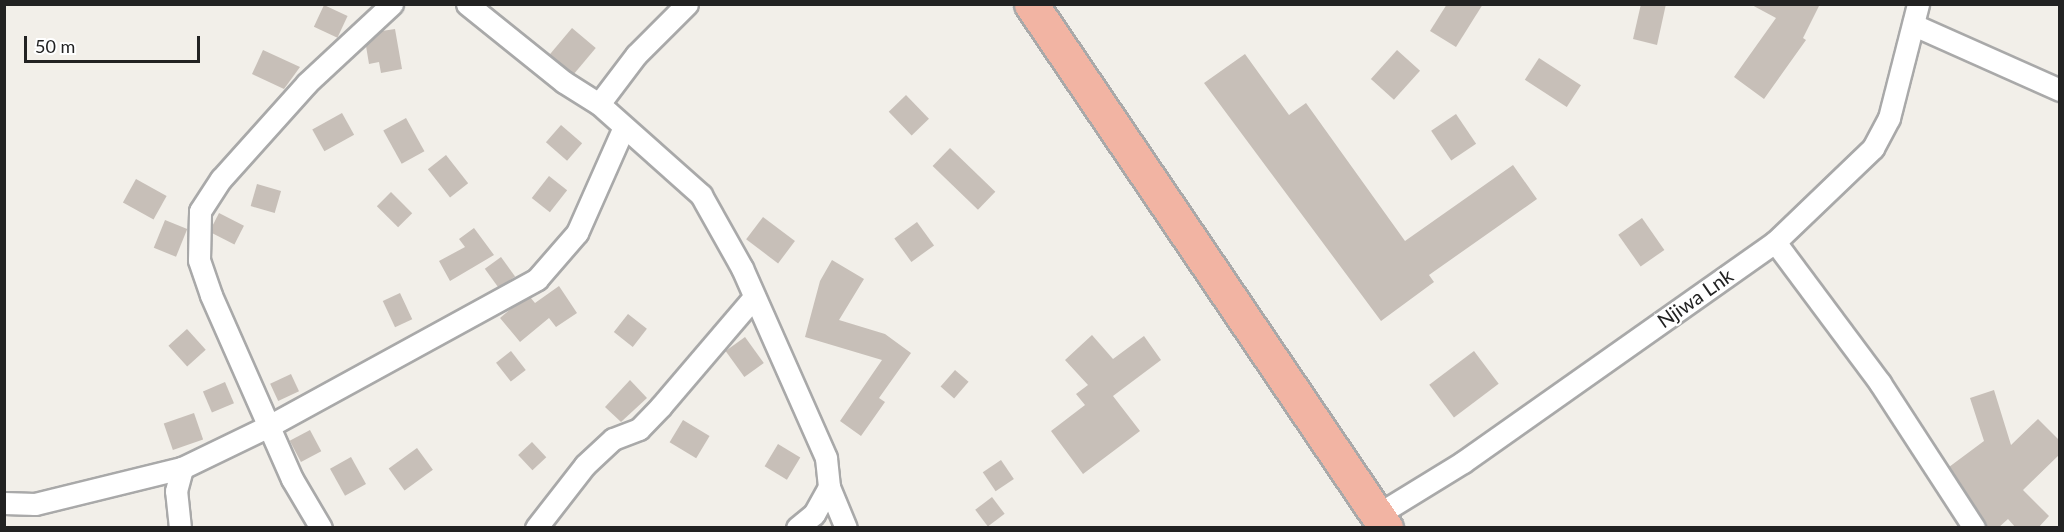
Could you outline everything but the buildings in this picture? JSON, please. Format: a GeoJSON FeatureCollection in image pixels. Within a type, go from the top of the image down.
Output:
{"type":"FeatureCollection","features":[{"type":"Feature","properties":{"kind":"highway"},"geometry":{"type":"LineString","coordinates":[[1031,4],[1382,521]]}},
{"type":"Feature","properties":{"kind":"street"},"geometry":{"type":"LineString","coordinates":[[321,528],[291,479],[211,295],[200,260],[200,211],[221,179],[307,83],[392,4]]}},
{"type":"Feature","properties":{"kind":"street"},"geometry":{"type":"LineString","coordinates":[[467,4],[564,82],[599,104],[623,129],[700,195],[754,297],[826,458],[829,487],[846,528]]}},
{"type":"Feature","properties":{"kind":"street"},"geometry":{"type":"LineString","coordinates":[[599,104],[636,55],[687,4]]}},
{"type":"Feature","properties":{"kind":"street"},"geometry":{"type":"LineString","coordinates":[[1916,15],[2060,90]]}},
{"type":"Feature","properties":{"kind":"street","name":"Njiwa Lnk"},"geometry":{"type":"LineString","coordinates":[[1382,521],[1775,242],[1873,148],[1889,118],[1916,15]]}},
{"type":"Feature","properties":{"kind":"street"},"geometry":{"type":"LineString","coordinates":[[4,503],[34,504],[182,468],[268,426],[537,279],[577,232],[623,129]]}},
{"type":"Feature","properties":{"kind":"street"},"geometry":{"type":"LineString","coordinates":[[1775,242],[1880,383],[1974,528]]}},
{"type":"Feature","properties":{"kind":"street"},"geometry":{"type":"LineString","coordinates":[[536,528],[585,465],[613,440],[639,429],[754,297]]}},
{"type":"Feature","properties":{"kind":"street"},"geometry":{"type":"LineString","coordinates":[[180,528],[177,491],[182,468]]}},
{"type":"Feature","properties":{"kind":"street"},"geometry":{"type":"LineString","coordinates":[[797,528],[814,514],[829,487]]}}]}
